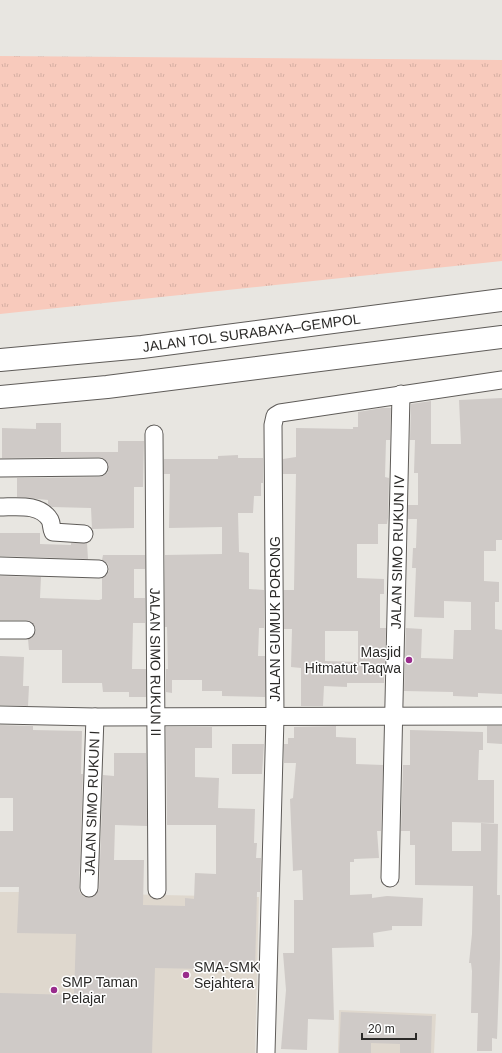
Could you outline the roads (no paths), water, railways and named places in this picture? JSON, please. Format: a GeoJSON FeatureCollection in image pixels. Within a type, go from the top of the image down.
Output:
{"type":"FeatureCollection","features":[{"type":"Feature","properties":{"kind":"highway","name":"JALAN TOL SURABAYA–GEMPOL"},"geometry":{"type":"LineString","coordinates":[[0,360],[142,347],[502,300]]}},
{"type":"Feature","properties":{"kind":"highway"},"geometry":{"type":"LineString","coordinates":[[0,397],[107,387],[502,337]]}},
{"type":"Feature","properties":{"kind":"street","name":"JALAN GUMUK PORONG"},"geometry":{"type":"LineString","coordinates":[[266,1053],[275,717],[273,426],[275,416],[280,413],[502,380]]}},
{"type":"Feature","properties":{"kind":"street","name":"JALAN SIMO RUKUN IV"},"geometry":{"type":"LineString","coordinates":[[390,878],[401,394]]}},
{"type":"Feature","properties":{"kind":"street","name":"JALAN SIMO RUKUN II"},"geometry":{"type":"LineString","coordinates":[[154,434],[157,890]]}},
{"type":"Feature","properties":{"kind":"street"},"geometry":{"type":"LineString","coordinates":[[0,468],[99,467]]}},
{"type":"Feature","properties":{"kind":"street"},"geometry":{"type":"LineString","coordinates":[[0,507],[33,508],[45,515],[50,520],[53,532],[84,534]]}},
{"type":"Feature","properties":{"kind":"street"},"geometry":{"type":"LineString","coordinates":[[0,566],[99,569]]}},
{"type":"Feature","properties":{"kind":"street"},"geometry":{"type":"LineString","coordinates":[[0,630],[26,630]]}},
{"type":"Feature","properties":{"kind":"street"},"geometry":{"type":"LineString","coordinates":[[0,715],[95,717],[502,716]]}},
{"type":"Feature","properties":{"kind":"street","name":"JALAN SIMO RUKUN I"},"geometry":{"type":"LineString","coordinates":[[89,888],[95,717]]}},
{"type":"Feature","properties":{"kind":"place","name":"Masjid Hitmatut Taqwa"},"geometry":{"type":"Point","coordinates":[409,660]}},
{"type":"Feature","properties":{"kind":"place","name":"SMA-SMK Sejahtera"},"geometry":{"type":"Point","coordinates":[186,975]}},
{"type":"Feature","properties":{"kind":"place","name":"SMP Taman Pelajar"},"geometry":{"type":"Point","coordinates":[54,990]}}]}
